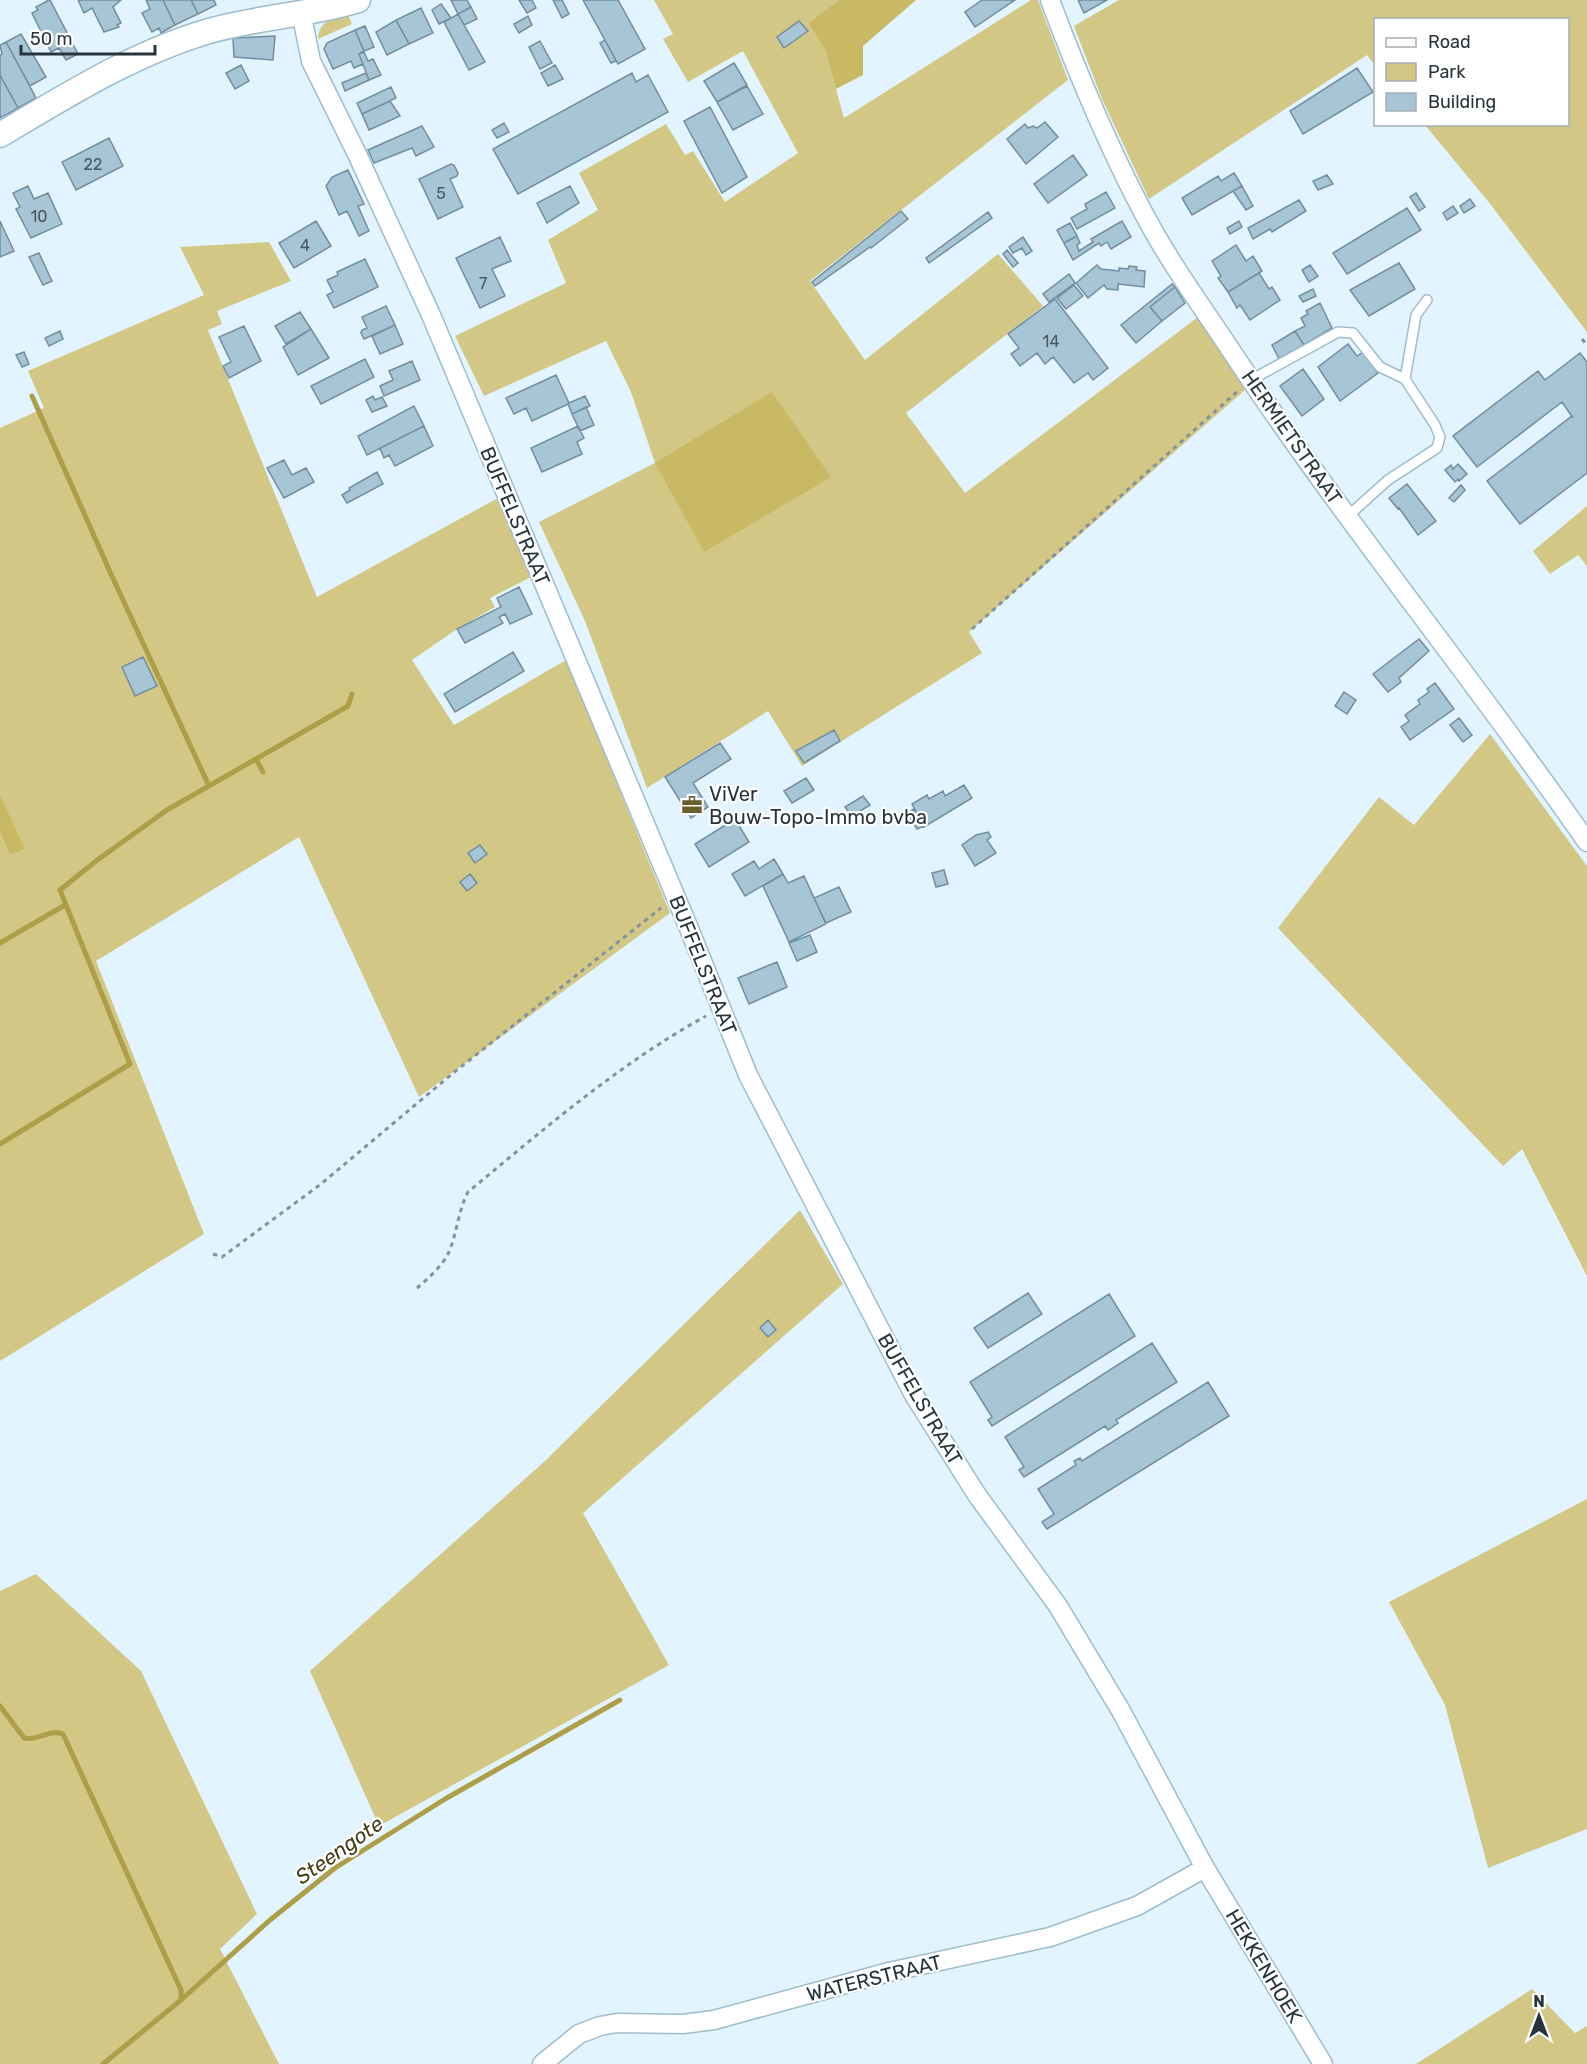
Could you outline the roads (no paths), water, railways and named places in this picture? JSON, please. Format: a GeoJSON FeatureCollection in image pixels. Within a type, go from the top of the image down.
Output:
{"type":"FeatureCollection","features":[{"type":"Feature","properties":{"kind":"street"},"geometry":{"type":"LineString","coordinates":[[0,135],[110,71],[169,45],[238,24],[358,0]]}},
{"type":"Feature","properties":{"kind":"street","name":"HERMIETSTRAAT"},"geometry":{"type":"LineString","coordinates":[[1050,0],[1079,76],[1144,214],[1286,432],[1477,688],[1587,842]]}},
{"type":"Feature","properties":{"kind":"street","name":"BUFFELSTRAAT"},"geometry":{"type":"LineString","coordinates":[[301,12],[312,61],[431,315],[748,1075],[914,1395],[977,1495],[1063,1616],[1121,1711],[1205,1868]]}},
{"type":"Feature","properties":{"kind":"street","name":"WATERSTRAAT"},"geometry":{"type":"LineString","coordinates":[[542,2064],[579,2034],[600,2026],[618,2023],[683,2024],[714,2020],[889,1972],[1050,1937],[1137,1906],[1205,1868]]}},
{"type":"Feature","properties":{"kind":"street","name":"HEKKENHOEK"},"geometry":{"type":"LineString","coordinates":[[1205,1868],[1323,2064]]}},
{"type":"Feature","properties":{"kind":"lane"},"geometry":{"type":"LineString","coordinates":[[1405,379],[1416,315],[1427,300]]}},
{"type":"Feature","properties":{"kind":"lane"},"geometry":{"type":"LineString","coordinates":[[1251,380],[1338,332],[1353,333],[1380,367],[1405,379],[1435,424],[1440,437],[1437,448],[1388,480],[1348,516]]}},
{"type":"Feature","properties":{"kind":"waterway"},"geometry":{"type":"LineString","coordinates":[[32,396],[209,786]]}},
{"type":"Feature","properties":{"kind":"waterway"},"geometry":{"type":"LineString","coordinates":[[0,1144],[130,1064],[60,890],[167,810],[348,706],[352,694]]}},
{"type":"Feature","properties":{"kind":"waterway"},"geometry":{"type":"LineString","coordinates":[[256,759],[263,772]]}},
{"type":"Feature","properties":{"kind":"waterway"},"geometry":{"type":"LineString","coordinates":[[0,943],[65,905]]}},
{"type":"Feature","properties":{"kind":"waterway","name":"Steengote"},"geometry":{"type":"LineString","coordinates":[[103,2064],[181,2000],[270,1920],[335,1868],[445,1799],[620,1700]]}},
{"type":"Feature","properties":{"kind":"waterway"},"geometry":{"type":"LineString","coordinates":[[0,1706],[24,1738],[53,1733],[63,1734],[181,1990],[181,2000]]}},
{"type":"Feature","properties":{"kind":"place","name":"ViVer Bouw-Topo-Immo bvba"},"geometry":{"type":"Point","coordinates":[692,805]}}]}
